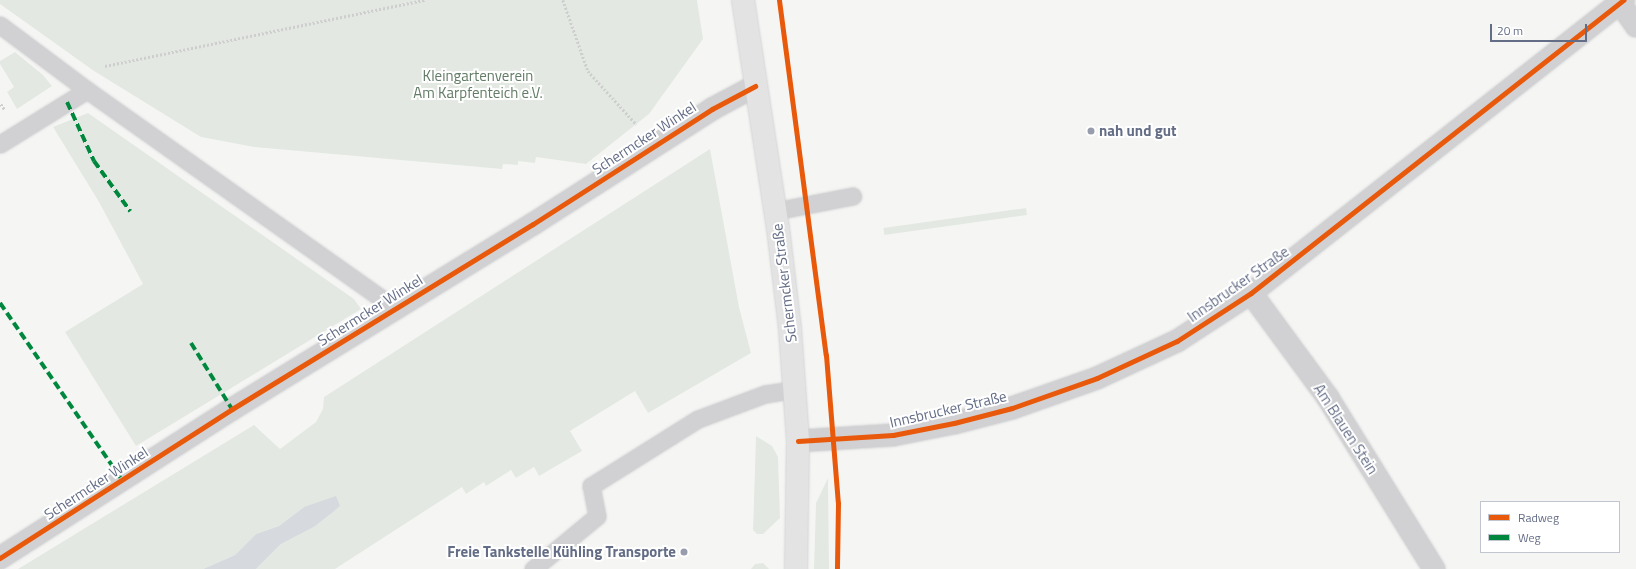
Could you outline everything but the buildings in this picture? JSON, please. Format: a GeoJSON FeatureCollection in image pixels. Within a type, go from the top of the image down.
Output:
{"type":"FeatureCollection","features":[{"type":"Feature","properties":{"kind":"main road","name":"Schermcker Straße"},"geometry":{"type":"LineString","coordinates":[[743,0],[775,211],[796,389],[798,441],[796,569]]}},
{"type":"Feature","properties":{"kind":"street"},"geometry":{"type":"LineString","coordinates":[[1621,1],[1636,26]]}},
{"type":"Feature","properties":{"kind":"street","name":"Innsbrucker Straße"},"geometry":{"type":"LineString","coordinates":[[798,441],[893,435],[954,423],[1012,408],[1097,378],[1177,341],[1251,293],[1621,1]]}},
{"type":"Feature","properties":{"kind":"street","name":"Schermcker Winkel"},"geometry":{"type":"LineString","coordinates":[[0,558],[712,109],[755,86]]}},
{"type":"Feature","properties":{"kind":"street","name":"Am Blauen Stein"},"geometry":{"type":"LineString","coordinates":[[1251,293],[1328,398],[1434,569]]}},
{"type":"Feature","properties":{"kind":"lane","name":"Schermcker Winkel"},"geometry":{"type":"LineString","coordinates":[[0,25],[87,90],[395,308]]}},
{"type":"Feature","properties":{"kind":"lane"},"geometry":{"type":"LineString","coordinates":[[0,144],[87,90]]}},
{"type":"Feature","properties":{"kind":"lane"},"geometry":{"type":"LineString","coordinates":[[775,211],[853,196]]}},
{"type":"Feature","properties":{"kind":"lane"},"geometry":{"type":"LineString","coordinates":[[533,569],[597,516],[591,486],[698,419],[765,394],[796,389]]}},
{"type":"Feature","properties":{"kind":"path"},"geometry":{"type":"LineString","coordinates":[[105,66],[425,0]]}},
{"type":"Feature","properties":{"kind":"path"},"geometry":{"type":"LineString","coordinates":[[562,0],[588,71],[654,146]]}},
{"type":"Feature","properties":{"kind":"green space","name":"Kleingartenverein Am Karpfenteich e.V."},"geometry":{"type":"Polygon","coordinates":[[[0,0],[697,0],[703,39],[649,114],[586,164],[536,157],[535,163],[518,161],[518,165],[503,164],[502,169],[254,147],[201,137],[94,71],[0,4],[0,0]]]}},
{"type":"Feature","properties":{"kind":"green space"},"geometry":{"type":"Polygon","coordinates":[[[15,52],[43,75],[52,86],[17,109],[7,92],[14,87],[0,64],[0,61],[15,52]]]}},
{"type":"Feature","properties":{"kind":"green space"},"geometry":{"type":"Polygon","coordinates":[[[88,113],[354,299],[361,309],[136,446],[65,332],[143,284],[99,202],[53,127],[88,113]]]}},
{"type":"Feature","properties":{"kind":"green space"},"geometry":{"type":"Polygon","coordinates":[[[710,149],[739,307],[751,353],[648,413],[635,391],[570,431],[582,451],[539,476],[534,467],[516,478],[511,470],[486,486],[484,482],[466,494],[462,487],[335,569],[256,569],[281,544],[314,527],[340,506],[304,507],[279,526],[256,534],[235,555],[203,569],[18,569],[254,425],[280,449],[316,422],[323,409],[324,397],[710,149]]]}},
{"type":"Feature","properties":{"kind":"green space"},"geometry":{"type":"Polygon","coordinates":[[[1026,208],[1027,215],[884,235],[883,228],[1026,208]]]}},
{"type":"Feature","properties":{"kind":"green space"},"geometry":{"type":"Polygon","coordinates":[[[756,436],[772,446],[778,457],[780,518],[763,534],[757,534],[753,530],[756,436]]]}},
{"type":"Feature","properties":{"kind":"green space"},"geometry":{"type":"Polygon","coordinates":[[[828,478],[829,569],[814,569],[816,503],[828,478]]]}},
{"type":"Feature","properties":{"kind":"green space"},"geometry":{"type":"Polygon","coordinates":[[[763,563],[769,569],[751,569],[755,564],[763,563]]]}},
{"type":"Feature","properties":{"kind":"shaded area"},"geometry":{"type":"Polygon","coordinates":[[[336,496],[340,506],[314,527],[281,544],[256,569],[203,569],[235,555],[256,534],[279,526],[304,507],[336,496]]]}},
{"type":"Feature","properties":{"kind":"marked path"},"geometry":{"type":"LineString","coordinates":[[67,102],[94,161],[130,211]]}},
{"type":"Feature","properties":{"kind":"marked path"},"geometry":{"type":"LineString","coordinates":[[0,303],[123,481]]}},
{"type":"Feature","properties":{"kind":"marked path"},"geometry":{"type":"LineString","coordinates":[[191,343],[232,409]]}},
{"type":"Feature","properties":{"kind":"cycle path"},"geometry":{"type":"LineString","coordinates":[[779,0],[826,355],[838,503],[837,569]]}},
{"type":"Feature","properties":{"kind":"cycle path"},"geometry":{"type":"LineString","coordinates":[[798,441],[893,435],[954,423],[1012,408],[1097,378],[1177,341],[1251,293],[1623,0]]}},
{"type":"Feature","properties":{"kind":"cycle path"},"geometry":{"type":"LineString","coordinates":[[0,558],[232,409],[533,224],[712,109],[755,86]]}},
{"type":"Feature","properties":{"kind":"place","name":"nah und gut"},"geometry":{"type":"Point","coordinates":[1091,131]}},
{"type":"Feature","properties":{"kind":"place","name":"Freie Tankstelle Kühling Transporte"},"geometry":{"type":"Point","coordinates":[684,552]}}]}
